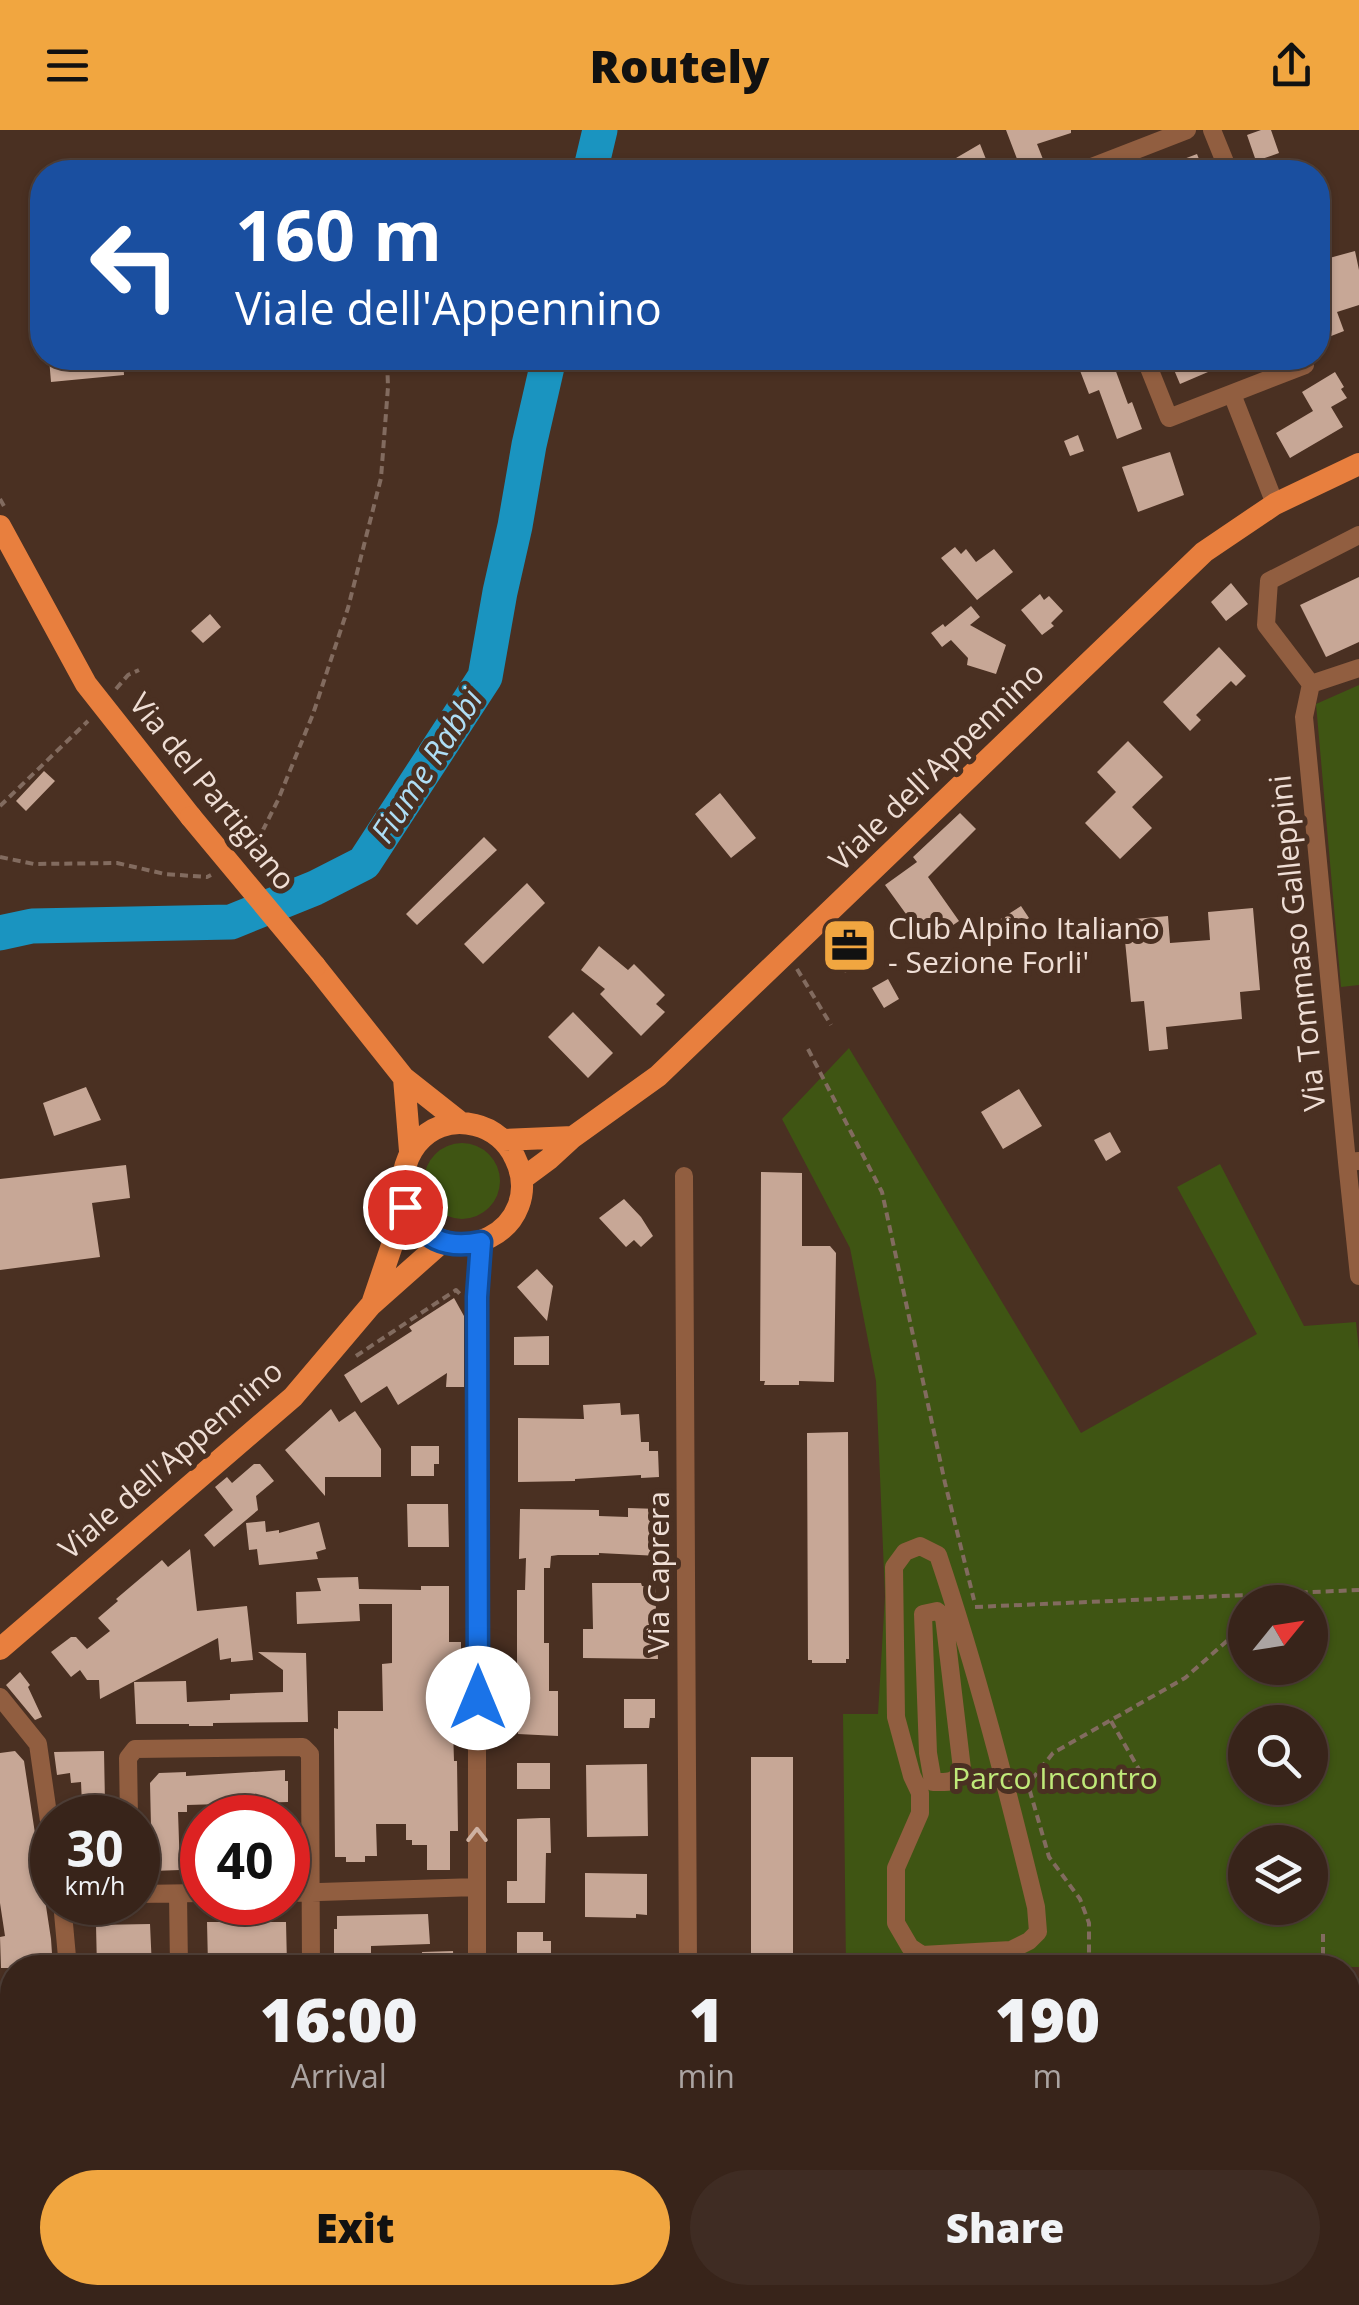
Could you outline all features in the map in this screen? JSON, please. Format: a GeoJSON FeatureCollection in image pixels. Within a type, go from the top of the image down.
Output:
{"type":"FeatureCollection","features":[{"type":"Feature","properties":{"kind":"main road","name":"Viale dell'Appennino"},"geometry":{"type":"LineString","coordinates":[[522,1179],[658,1076],[1204,552],[1276,504],[1359,464]]}},
{"type":"Feature","properties":{"kind":"main road","name":"Via del Partigiano"},"geometry":{"type":"LineString","coordinates":[[0,526],[86,684],[404,1078],[461,1124]]}},
{"type":"Feature","properties":{"kind":"main road"},"geometry":{"type":"LineString","coordinates":[[404,1078],[410,1151]]}},
{"type":"Feature","properties":{"kind":"main road"},"geometry":{"type":"LineString","coordinates":[[405,1207],[426,1234],[442,1242],[468,1245],[481,1242],[508,1224],[521,1195],[518,1164],[503,1140],[491,1131],[461,1124],[442,1126],[424,1136],[410,1151]]}},
{"type":"Feature","properties":{"kind":"main road"},"geometry":{"type":"LineString","coordinates":[[503,1140],[573,1137]]}},
{"type":"Feature","properties":{"kind":"main road","name":"Viale dell'Appennino"},"geometry":{"type":"LineString","coordinates":[[371,1305],[405,1207],[401,1178],[410,1151]]}},
{"type":"Feature","properties":{"kind":"main road","name":"Viale dell'Appennino"},"geometry":{"type":"LineString","coordinates":[[0,1649],[293,1397],[371,1305],[442,1242]]}},
{"type":"Feature","properties":{"kind":"street"},"geometry":{"type":"LineString","coordinates":[[1110,160],[1187,130]]}},
{"type":"Feature","properties":{"kind":"street"},"geometry":{"type":"LineString","coordinates":[[1212,130],[1224,160]]}},
{"type":"Feature","properties":{"kind":"street"},"geometry":{"type":"LineString","coordinates":[[1150,370],[1169,418],[1292,370]]}},
{"type":"Feature","properties":{"kind":"street"},"geometry":{"type":"LineString","coordinates":[[1232,394],[1276,504]]}},
{"type":"Feature","properties":{"kind":"street"},"geometry":{"type":"LineString","coordinates":[[1359,535],[1269,582],[1266,625],[1311,684],[1359,668]]}},
{"type":"Feature","properties":{"kind":"street","name":"Via Tommaso Galleppini"},"geometry":{"type":"LineString","coordinates":[[1311,684],[1304,717],[1353,1162],[1359,1276]]}},
{"type":"Feature","properties":{"kind":"street","name":"Via Caprera"},"geometry":{"type":"LineString","coordinates":[[684,1176],[688,1955]]}},
{"type":"Feature","properties":{"kind":"street"},"geometry":{"type":"LineString","coordinates":[[477,1955],[477,1297],[481,1242]]}},
{"type":"Feature","properties":{"kind":"street"},"geometry":{"type":"LineString","coordinates":[[920,1546],[938,1555],[973,1664],[1036,1906],[1038,1932],[1010,1950],[922,1955],[910,1947],[896,1923],[896,1868],[920,1813],[920,1794],[896,1717],[894,1567],[905,1552],[920,1546]]}},
{"type":"Feature","properties":{"kind":"street"},"geometry":{"type":"LineString","coordinates":[[938,1611],[944,1617],[962,1769],[958,1778],[949,1782],[933,1782],[924,1658],[923,1614],[938,1611]]}},
{"type":"Feature","properties":{"kind":"street"},"geometry":{"type":"LineString","coordinates":[[924,1658],[973,1664]]}},
{"type":"Feature","properties":{"kind":"street"},"geometry":{"type":"LineString","coordinates":[[0,1697],[38,1744],[45,1795]]}},
{"type":"Feature","properties":{"kind":"street"},"geometry":{"type":"LineString","coordinates":[[928,1739],[956,1710]]}},
{"type":"Feature","properties":{"kind":"street"},"geometry":{"type":"LineString","coordinates":[[128,1795],[128,1758],[135,1749],[303,1746],[310,1754],[310,1795]]}},
{"type":"Feature","properties":{"kind":"street"},"geometry":{"type":"LineString","coordinates":[[311,1955],[310,1892],[478,1886]]}},
{"type":"Feature","properties":{"kind":"street"},"geometry":{"type":"LineString","coordinates":[[160,1894],[178,1894],[179,1955]]}},
{"type":"Feature","properties":{"kind":"street"},"geometry":{"type":"LineString","coordinates":[[64,1925],[67,1955]]}},
{"type":"Feature","properties":{"kind":"path"},"geometry":{"type":"LineString","coordinates":[[238,860],[253,852],[278,800],[313,714],[348,608],[381,478],[388,370]]}},
{"type":"Feature","properties":{"kind":"path"},"geometry":{"type":"LineString","coordinates":[[114,692],[128,675],[139,670]]}},
{"type":"Feature","properties":{"kind":"path"},"geometry":{"type":"LineString","coordinates":[[0,806],[91,717]]}},
{"type":"Feature","properties":{"kind":"path"},"geometry":{"type":"LineString","coordinates":[[0,857],[34,864],[117,863],[166,874],[207,877],[222,869]]}},
{"type":"Feature","properties":{"kind":"path"},"geometry":{"type":"LineString","coordinates":[[795,965],[831,1024]]}},
{"type":"Feature","properties":{"kind":"path"},"geometry":{"type":"LineString","coordinates":[[808,1049],[882,1192],[944,1483],[975,1606],[1228,1597]]}},
{"type":"Feature","properties":{"kind":"path"},"geometry":{"type":"LineString","coordinates":[[1328,1592],[1359,1590]]}},
{"type":"Feature","properties":{"kind":"path"},"geometry":{"type":"LineString","coordinates":[[1089,1955],[1089,1923],[1080,1899],[1050,1856],[1029,1788],[1033,1778],[1052,1753],[1185,1678],[1228,1640]]}},
{"type":"Feature","properties":{"kind":"path"},"geometry":{"type":"LineString","coordinates":[[1111,1721],[1140,1771]]}},
{"type":"Feature","properties":{"kind":"path"},"geometry":{"type":"LineString","coordinates":[[1017,1762],[1024,1774],[1033,1778]]}},
{"type":"Feature","properties":{"kind":"path"},"geometry":{"type":"LineString","coordinates":[[1322,1955],[1323,1928]]}},
{"type":"Feature","properties":{"kind":"green space"},"geometry":{"type":"Polygon","coordinates":[[[1359,685],[1359,985],[1341,987],[1316,704],[1359,685]]]}},
{"type":"Feature","properties":{"kind":"green space","name":"Parco Incontro"},"geometry":{"type":"Polygon","coordinates":[[[849,1048],[1081,1433],[1257,1334],[1177,1187],[1220,1164],[1304,1326],[1356,1322],[1359,1955],[846,1955],[843,1714],[878,1714],[885,1596],[876,1381],[850,1248],[782,1119],[849,1048]]]}},
{"type":"Feature","properties":{"kind":"green space"},"geometry":{"type":"Polygon","coordinates":[[[462,1143],[477,1145],[489,1154],[498,1166],[498,1196],[489,1208],[477,1217],[462,1219],[447,1217],[435,1208],[426,1196],[424,1181],[426,1166],[435,1154],[447,1145],[462,1143]]]}},
{"type":"Feature","properties":{"kind":"building"},"geometry":{"type":"Polygon","coordinates":[[[1006,130],[1071,130],[1037,144],[1043,160],[1017,160],[1006,130]]]}},
{"type":"Feature","properties":{"kind":"building"},"geometry":{"type":"Polygon","coordinates":[[[1271,130],[1279,153],[1256,160],[1247,135],[1271,130]]]}},
{"type":"Feature","properties":{"kind":"building"},"geometry":{"type":"Polygon","coordinates":[[[980,144],[986,160],[953,160],[980,144]]]}},
{"type":"Feature","properties":{"kind":"building"},"geometry":{"type":"Polygon","coordinates":[[[1355,251],[1359,305],[1337,312],[1344,331],[1330,336],[1332,290],[1330,258],[1355,251]]]}},
{"type":"Feature","properties":{"kind":"building"},"geometry":{"type":"Polygon","coordinates":[[[50,370],[124,370],[124,375],[51,382],[50,370]]]}},
{"type":"Feature","properties":{"kind":"building"},"geometry":{"type":"Polygon","coordinates":[[[1080,370],[1115,370],[1142,429],[1117,439],[1099,390],[1089,394],[1080,370]]]}},
{"type":"Feature","properties":{"kind":"building"},"geometry":{"type":"Polygon","coordinates":[[[1174,370],[1207,370],[1208,372],[1180,384],[1174,370]]]}},
{"type":"Feature","properties":{"kind":"building"},"geometry":{"type":"Polygon","coordinates":[[[1335,372],[1347,398],[1331,407],[1343,427],[1290,458],[1276,433],[1313,411],[1302,392],[1335,372]]]}},
{"type":"Feature","properties":{"kind":"building"},"geometry":{"type":"Polygon","coordinates":[[[1078,435],[1084,451],[1070,456],[1064,441],[1078,435]]]}},
{"type":"Feature","properties":{"kind":"building"},"geometry":{"type":"Polygon","coordinates":[[[1170,452],[1184,495],[1138,512],[1122,467],[1170,452]]]}},
{"type":"Feature","properties":{"kind":"building"},"geometry":{"type":"Polygon","coordinates":[[[955,547],[961,554],[966,549],[976,562],[994,549],[1013,572],[977,600],[941,558],[955,547]]]}},
{"type":"Feature","properties":{"kind":"building"},"geometry":{"type":"Polygon","coordinates":[[[1359,577],[1359,642],[1326,657],[1300,605],[1359,577]]]}},
{"type":"Feature","properties":{"kind":"building"},"geometry":{"type":"Polygon","coordinates":[[[1231,583],[1248,604],[1226,621],[1211,602],[1231,583]]]}},
{"type":"Feature","properties":{"kind":"building"},"geometry":{"type":"Polygon","coordinates":[[[1040,594],[1044,600],[1049,596],[1063,611],[1051,623],[1054,626],[1042,635],[1021,610],[1040,594]]]}},
{"type":"Feature","properties":{"kind":"building"},"geometry":{"type":"Polygon","coordinates":[[[971,606],[980,617],[970,625],[1006,645],[996,674],[967,665],[968,658],[951,640],[942,647],[931,633],[971,606]]]}},
{"type":"Feature","properties":{"kind":"building"},"geometry":{"type":"Polygon","coordinates":[[[210,614],[221,627],[203,643],[191,631],[210,614]]]}},
{"type":"Feature","properties":{"kind":"building"},"geometry":{"type":"Polygon","coordinates":[[[1219,647],[1246,676],[1236,686],[1231,681],[1196,715],[1201,720],[1190,731],[1163,702],[1219,647]]]}},
{"type":"Feature","properties":{"kind":"building"},"geometry":{"type":"Polygon","coordinates":[[[1128,741],[1163,777],[1132,807],[1152,828],[1120,859],[1085,823],[1116,792],[1097,772],[1128,741]]]}},
{"type":"Feature","properties":{"kind":"building"},"geometry":{"type":"Polygon","coordinates":[[[44,771],[55,781],[26,811],[16,801],[44,771]]]}},
{"type":"Feature","properties":{"kind":"building"},"geometry":{"type":"Polygon","coordinates":[[[720,793],[756,838],[731,858],[695,814],[720,793]]]}},
{"type":"Feature","properties":{"kind":"building"},"geometry":{"type":"Polygon","coordinates":[[[960,813],[976,829],[928,877],[959,921],[927,943],[885,885],[917,862],[913,857],[960,813]]]}},
{"type":"Feature","properties":{"kind":"building"},"geometry":{"type":"Polygon","coordinates":[[[484,837],[497,850],[417,925],[406,914],[484,837]]]}},
{"type":"Feature","properties":{"kind":"building"},"geometry":{"type":"Polygon","coordinates":[[[527,883],[545,903],[483,964],[464,944],[527,883]]]}},
{"type":"Feature","properties":{"kind":"building"},"geometry":{"type":"Polygon","coordinates":[[[1021,906],[1029,918],[987,944],[980,932],[1021,906]]]}},
{"type":"Feature","properties":{"kind":"building"},"geometry":{"type":"Polygon","coordinates":[[[1253,908],[1260,990],[1240,992],[1242,1019],[1166,1027],[1168,1049],[1149,1051],[1144,1001],[1131,1002],[1123,920],[1168,916],[1170,943],[1210,940],[1208,912],[1253,908]]]}},
{"type":"Feature","properties":{"kind":"building"},"geometry":{"type":"Polygon","coordinates":[[[848,933],[865,961],[845,973],[829,945],[848,933]]]}},
{"type":"Feature","properties":{"kind":"building"},"geometry":{"type":"Polygon","coordinates":[[[599,946],[628,970],[634,964],[665,995],[656,1004],[665,1012],[641,1036],[600,994],[605,989],[581,970],[599,946]]]}},
{"type":"Feature","properties":{"kind":"building"},"geometry":{"type":"Polygon","coordinates":[[[888,979],[899,999],[884,1008],[872,988],[888,979]]]}},
{"type":"Feature","properties":{"kind":"building"},"geometry":{"type":"Polygon","coordinates":[[[573,1012],[613,1053],[588,1078],[548,1037],[573,1012]]]}},
{"type":"Feature","properties":{"kind":"building"},"geometry":{"type":"Polygon","coordinates":[[[86,1087],[101,1120],[54,1136],[43,1103],[86,1087]]]}},
{"type":"Feature","properties":{"kind":"building"},"geometry":{"type":"Polygon","coordinates":[[[1019,1089],[1042,1126],[1003,1149],[981,1112],[1019,1089]]]}},
{"type":"Feature","properties":{"kind":"building"},"geometry":{"type":"Polygon","coordinates":[[[1110,1132],[1121,1152],[1106,1161],[1094,1140],[1110,1132]]]}},
{"type":"Feature","properties":{"kind":"building"},"geometry":{"type":"Polygon","coordinates":[[[126,1165],[130,1198],[92,1203],[100,1257],[0,1270],[0,1179],[126,1165]]]}},
{"type":"Feature","properties":{"kind":"building"},"geometry":{"type":"Polygon","coordinates":[[[761,1172],[802,1173],[802,1246],[830,1246],[836,1253],[834,1382],[764,1385],[765,1381],[760,1381],[761,1172]]]}},
{"type":"Feature","properties":{"kind":"building"},"geometry":{"type":"Polygon","coordinates":[[[624,1199],[653,1236],[641,1247],[634,1240],[626,1247],[599,1218],[624,1199]]]}},
{"type":"Feature","properties":{"kind":"building"},"geometry":{"type":"Polygon","coordinates":[[[537,1269],[553,1286],[547,1321],[517,1287],[537,1269]]]}},
{"type":"Feature","properties":{"kind":"building"},"geometry":{"type":"Polygon","coordinates":[[[454,1298],[464,1316],[464,1387],[446,1387],[447,1373],[398,1405],[387,1386],[361,1403],[344,1375],[454,1298]]]}},
{"type":"Feature","properties":{"kind":"building"},"geometry":{"type":"Polygon","coordinates":[[[549,1336],[549,1365],[514,1365],[514,1337],[549,1336]]]}},
{"type":"Feature","properties":{"kind":"building"},"geometry":{"type":"Polygon","coordinates":[[[620,1403],[621,1415],[639,1414],[641,1442],[649,1442],[649,1451],[658,1451],[659,1477],[518,1482],[518,1418],[584,1419],[583,1405],[620,1403]]]}},
{"type":"Feature","properties":{"kind":"building"},"geometry":{"type":"Polygon","coordinates":[[[331,1409],[339,1422],[355,1411],[381,1449],[381,1477],[325,1477],[325,1496],[285,1450],[331,1409]]]}},
{"type":"Feature","properties":{"kind":"building"},"geometry":{"type":"Polygon","coordinates":[[[848,1432],[849,1659],[846,1663],[812,1663],[808,1660],[807,1433],[848,1432]]]}},
{"type":"Feature","properties":{"kind":"building"},"geometry":{"type":"Polygon","coordinates":[[[411,1446],[439,1446],[434,1476],[411,1476],[411,1446]]]}},
{"type":"Feature","properties":{"kind":"building"},"geometry":{"type":"Polygon","coordinates":[[[254,1464],[260,1464],[274,1481],[256,1496],[258,1510],[214,1547],[204,1535],[233,1510],[215,1487],[227,1477],[232,1483],[254,1464]]]}},
{"type":"Feature","properties":{"kind":"building"},"geometry":{"type":"Polygon","coordinates":[[[407,1504],[448,1504],[449,1547],[408,1547],[407,1504]]]}},
{"type":"Feature","properties":{"kind":"building"},"geometry":{"type":"Polygon","coordinates":[[[628,1508],[659,1509],[659,1556],[558,1555],[551,1556],[550,1568],[544,1568],[544,1643],[549,1643],[549,1691],[558,1691],[558,1736],[518,1734],[517,1590],[525,1590],[526,1558],[519,1559],[520,1509],[599,1510],[599,1516],[628,1517],[628,1508]]]}},
{"type":"Feature","properties":{"kind":"building"},"geometry":{"type":"Polygon","coordinates":[[[265,1521],[266,1532],[279,1533],[319,1522],[326,1549],[316,1552],[318,1559],[259,1565],[257,1549],[249,1550],[246,1523],[265,1521]]]}},
{"type":"Feature","properties":{"kind":"building"},"geometry":{"type":"Polygon","coordinates":[[[190,1549],[197,1611],[247,1606],[253,1660],[220,1660],[218,1638],[100,1699],[99,1680],[87,1680],[80,1670],[71,1677],[51,1652],[71,1637],[87,1649],[110,1631],[98,1618],[116,1599],[162,1560],[168,1567],[190,1549]]]}},
{"type":"Feature","properties":{"kind":"building"},"geometry":{"type":"Polygon","coordinates":[[[358,1577],[359,1589],[421,1590],[421,1586],[449,1586],[449,1642],[461,1642],[461,1657],[454,1657],[452,1696],[458,1831],[450,1831],[450,1870],[427,1870],[427,1845],[412,1845],[412,1840],[406,1840],[406,1824],[376,1824],[377,1856],[365,1856],[365,1862],[346,1862],[346,1857],[335,1857],[334,1728],[338,1729],[338,1711],[383,1711],[382,1664],[392,1663],[392,1604],[359,1604],[360,1621],[297,1624],[296,1592],[321,1591],[317,1578],[358,1577]]]}},
{"type":"Feature","properties":{"kind":"building"},"geometry":{"type":"Polygon","coordinates":[[[592,1583],[655,1586],[658,1659],[583,1658],[583,1629],[593,1629],[592,1583]]]}},
{"type":"Feature","properties":{"kind":"building"},"geometry":{"type":"Polygon","coordinates":[[[258,1652],[306,1653],[308,1722],[136,1724],[134,1682],[186,1681],[187,1702],[230,1700],[230,1694],[283,1692],[283,1670],[258,1652]]]}},
{"type":"Feature","properties":{"kind":"building"},"geometry":{"type":"Polygon","coordinates":[[[20,1672],[30,1685],[42,1717],[35,1720],[6,1685],[20,1672]]]}},
{"type":"Feature","properties":{"kind":"building"},"geometry":{"type":"Polygon","coordinates":[[[624,1699],[655,1699],[655,1718],[650,1718],[649,1728],[624,1728],[624,1699]]]}},
{"type":"Feature","properties":{"kind":"building"},"geometry":{"type":"Polygon","coordinates":[[[15,1751],[24,1761],[30,1801],[30,1925],[49,1925],[52,1955],[1,1955],[0,1937],[5,1936],[0,1903],[0,1753],[15,1751]]]}},
{"type":"Feature","properties":{"kind":"building"},"geometry":{"type":"Polygon","coordinates":[[[104,1751],[105,1795],[82,1795],[81,1782],[71,1783],[70,1773],[57,1775],[54,1752],[104,1751]]]}},
{"type":"Feature","properties":{"kind":"building"},"geometry":{"type":"Polygon","coordinates":[[[751,1757],[793,1757],[793,1953],[751,1953],[751,1757]]]}},
{"type":"Feature","properties":{"kind":"building"},"geometry":{"type":"Polygon","coordinates":[[[517,1763],[550,1763],[550,1789],[517,1789],[517,1763]]]}},
{"type":"Feature","properties":{"kind":"building"},"geometry":{"type":"Polygon","coordinates":[[[647,1764],[648,1836],[587,1837],[586,1765],[647,1764]]]}},
{"type":"Feature","properties":{"kind":"building"},"geometry":{"type":"Polygon","coordinates":[[[285,1770],[288,1795],[180,1795],[180,1870],[160,1871],[160,1795],[150,1795],[150,1783],[159,1773],[186,1772],[186,1776],[285,1770]]]}},
{"type":"Feature","properties":{"kind":"building"},"geometry":{"type":"Polygon","coordinates":[[[550,1818],[551,1853],[546,1853],[545,1903],[507,1903],[507,1881],[517,1881],[517,1819],[550,1818]]]}},
{"type":"Feature","properties":{"kind":"building"},"geometry":{"type":"Polygon","coordinates":[[[585,1873],[647,1874],[647,1915],[585,1917],[585,1873]]]}},
{"type":"Feature","properties":{"kind":"building"},"geometry":{"type":"Polygon","coordinates":[[[428,1914],[430,1944],[371,1946],[371,1955],[334,1955],[337,1916],[428,1914]]]}},
{"type":"Feature","properties":{"kind":"building"},"geometry":{"type":"Polygon","coordinates":[[[96,1925],[150,1925],[151,1955],[97,1955],[96,1925]]]}},
{"type":"Feature","properties":{"kind":"building"},"geometry":{"type":"Polygon","coordinates":[[[207,1925],[286,1925],[287,1955],[208,1955],[207,1925]]]}},
{"type":"Feature","properties":{"kind":"building"},"geometry":{"type":"Polygon","coordinates":[[[517,1932],[543,1932],[543,1941],[551,1941],[551,1955],[517,1955],[517,1932]]]}},
{"type":"Feature","properties":{"kind":"building"},"geometry":{"type":"Polygon","coordinates":[[[453,1951],[453,1955],[422,1955],[453,1951]]]}},
{"type":"Feature","properties":{"kind":"building"},"geometry":{"type":"Polygon","coordinates":[[[576,1953],[675,1955],[576,1955],[576,1953]]]}},
{"type":"Feature","properties":{"kind":"waterway","name":"Fiume Rabbi"},"geometry":{"type":"LineString","coordinates":[[593,160],[600,130]]}},
{"type":"Feature","properties":{"kind":"waterway","name":"Fiume Rabbi"},"geometry":{"type":"LineString","coordinates":[[0,933],[32,926],[231,922],[364,863],[485,677],[546,370]]}},
{"type":"Feature","properties":{"kind":"place","name":"Club Alpino Italiano - Sezione Forli'"},"geometry":{"type":"Point","coordinates":[849,946]}},
{"type":"Feature","properties":{"kind":"route"},"geometry":{"type":"LineString","coordinates":[[405,1207],[426,1234],[442,1242],[481,1242],[477,1297],[478,1698]]}}]}
